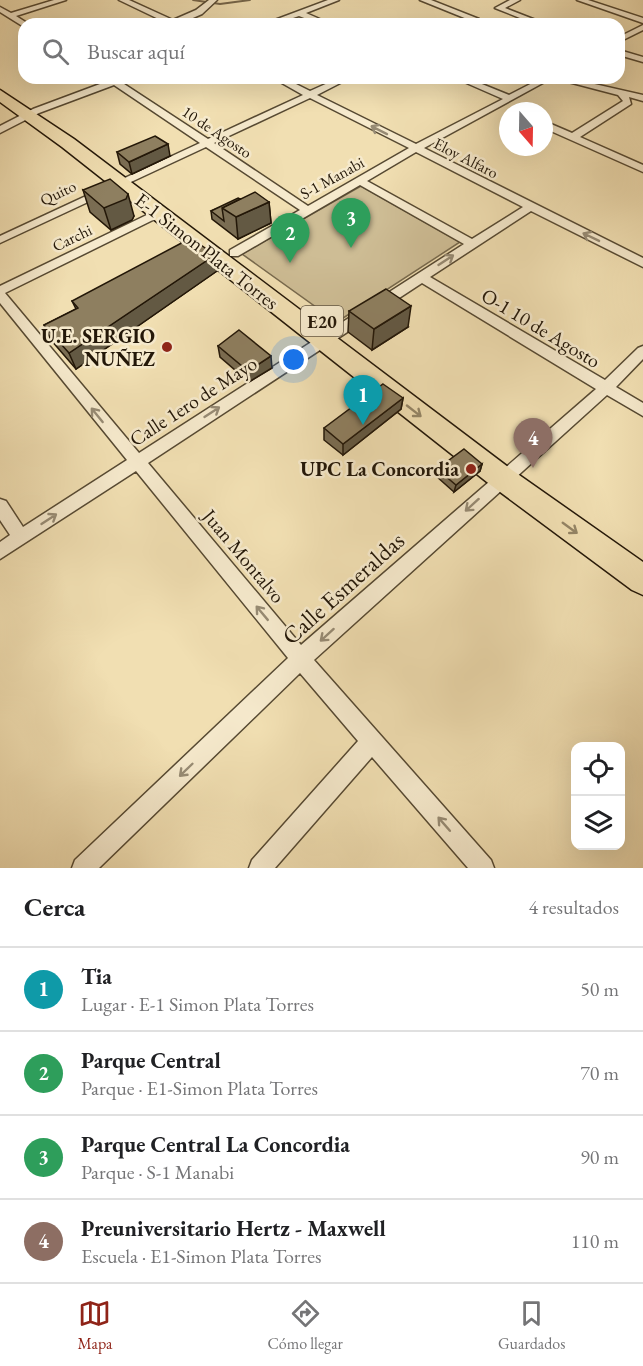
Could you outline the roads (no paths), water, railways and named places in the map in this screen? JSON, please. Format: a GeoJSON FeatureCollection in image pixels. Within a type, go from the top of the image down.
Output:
{"type":"FeatureCollection","features":[{"type":"Feature","properties":{"kind":"highway","name":"E20"},"geometry":{"type":"LineString","coordinates":[[0,83],[32,113]]}},
{"type":"Feature","properties":{"kind":"highway","name":"E-1 Simon Plata Torres"},"geometry":{"type":"LineString","coordinates":[[0,95],[32,113],[125,180],[159,213],[329,335],[509,472],[643,580]]}},
{"type":"Feature","properties":{"kind":"highway","name":"E20"},"geometry":{"type":"LineString","coordinates":[[125,180],[234,253],[329,335]]}},
{"type":"Feature","properties":{"kind":"highway","name":"E20"},"geometry":{"type":"LineString","coordinates":[[509,472],[643,560]]}},
{"type":"Feature","properties":{"kind":"street"},"geometry":{"type":"LineString","coordinates":[[9,16],[62,0]]}},
{"type":"Feature","properties":{"kind":"street"},"geometry":{"type":"LineString","coordinates":[[123,0],[163,18]]}},
{"type":"Feature","properties":{"kind":"street"},"geometry":{"type":"LineString","coordinates":[[183,18],[199,12],[213,0]]}},
{"type":"Feature","properties":{"kind":"street"},"geometry":{"type":"LineString","coordinates":[[285,18],[335,0]]}},
{"type":"Feature","properties":{"kind":"street"},"geometry":{"type":"LineString","coordinates":[[424,0],[512,18]]}},
{"type":"Feature","properties":{"kind":"street"},"geometry":{"type":"LineString","coordinates":[[476,18],[514,0]]}},
{"type":"Feature","properties":{"kind":"street"},"geometry":{"type":"LineString","coordinates":[[581,0],[643,21]]}},
{"type":"Feature","properties":{"kind":"street"},"geometry":{"type":"LineString","coordinates":[[0,9],[18,21]]}},
{"type":"Feature","properties":{"kind":"street"},"geometry":{"type":"LineString","coordinates":[[299,13],[312,18]]}},
{"type":"Feature","properties":{"kind":"street"},"geometry":{"type":"LineString","coordinates":[[625,37],[643,27]]}},
{"type":"Feature","properties":{"kind":"street"},"geometry":{"type":"LineString","coordinates":[[625,54],[643,60]]}},
{"type":"Feature","properties":{"kind":"street"},"geometry":{"type":"LineString","coordinates":[[0,130],[32,113],[104,84]]}},
{"type":"Feature","properties":{"kind":"street","name":"10 de Agosto"},"geometry":{"type":"LineString","coordinates":[[124,84],[307,210]]}},
{"type":"Feature","properties":{"kind":"street","name":"Eloy Alfaro"},"geometry":{"type":"LineString","coordinates":[[289,84],[643,263]]}},
{"type":"Feature","properties":{"kind":"street","name":"Quito"},"geometry":{"type":"LineString","coordinates":[[0,240],[333,84]]}},
{"type":"Feature","properties":{"kind":"street"},"geometry":{"type":"LineString","coordinates":[[474,84],[509,98]]}},
{"type":"Feature","properties":{"kind":"street","name":"S-1 Manabi"},"geometry":{"type":"LineString","coordinates":[[502,102],[537,84]]}},
{"type":"Feature","properties":{"kind":"street"},"geometry":{"type":"LineString","coordinates":[[584,84],[641,95]]}},
{"type":"Feature","properties":{"kind":"street"},"geometry":{"type":"LineString","coordinates":[[573,137],[628,102],[620,92]]}},
{"type":"Feature","properties":{"kind":"street","name":"S-1 Manabi"},"geometry":{"type":"LineString","coordinates":[[234,253],[415,149],[499,104]]}},
{"type":"Feature","properties":{"kind":"street"},"geometry":{"type":"LineString","coordinates":[[553,128],[643,169]]}},
{"type":"Feature","properties":{"kind":"street"},"geometry":{"type":"LineString","coordinates":[[360,182],[472,244]]}},
{"type":"Feature","properties":{"kind":"street","name":"Calle 1ero de Mayo"},"geometry":{"type":"LineString","coordinates":[[0,551],[329,335],[530,207]]}},
{"type":"Feature","properties":{"kind":"street","name":"Carchi"},"geometry":{"type":"LineString","coordinates":[[1,299],[159,213]]}},
{"type":"Feature","properties":{"kind":"street","name":"O-1 10 de Agosto"},"geometry":{"type":"LineString","coordinates":[[421,277],[643,410]]}},
{"type":"Feature","properties":{"kind":"street","name":"Juan Montalvo"},"geometry":{"type":"LineString","coordinates":[[1,299],[301,660],[483,868]]}},
{"type":"Feature","properties":{"kind":"street","name":"Calle Esmeraldas"},"geometry":{"type":"LineString","coordinates":[[83,868],[301,660],[509,472],[605,389],[643,351]]}},
{"type":"Feature","properties":{"kind":"street"},"geometry":{"type":"LineString","coordinates":[[0,506],[20,537]]}},
{"type":"Feature","properties":{"kind":"street"},"geometry":{"type":"LineString","coordinates":[[260,868],[372,741]]}},
{"type":"Feature","properties":{"kind":"waterway"},"geometry":{"type":"LineString","coordinates":[[193,0],[220,4],[250,0]]}},
{"type":"Feature","properties":{"kind":"place","name":"Parque Central La Concordia"},"geometry":{"type":"Point","coordinates":[351,248]}},
{"type":"Feature","properties":{"kind":"place","name":"Parque Central"},"geometry":{"type":"Point","coordinates":[290,263]}},
{"type":"Feature","properties":{"kind":"place","name":"U.E. SERGIO NUÑEZ"},"geometry":{"type":"Point","coordinates":[167,347]}},
{"type":"Feature","properties":{"kind":"place","name":"Tia"},"geometry":{"type":"Point","coordinates":[363,425]}},
{"type":"Feature","properties":{"kind":"place","name":"Preuniversitario Hertz - Maxwell"},"geometry":{"type":"Point","coordinates":[533,468]}},
{"type":"Feature","properties":{"kind":"place","name":"UPC La Concordia"},"geometry":{"type":"Point","coordinates":[471,469]}}]}
